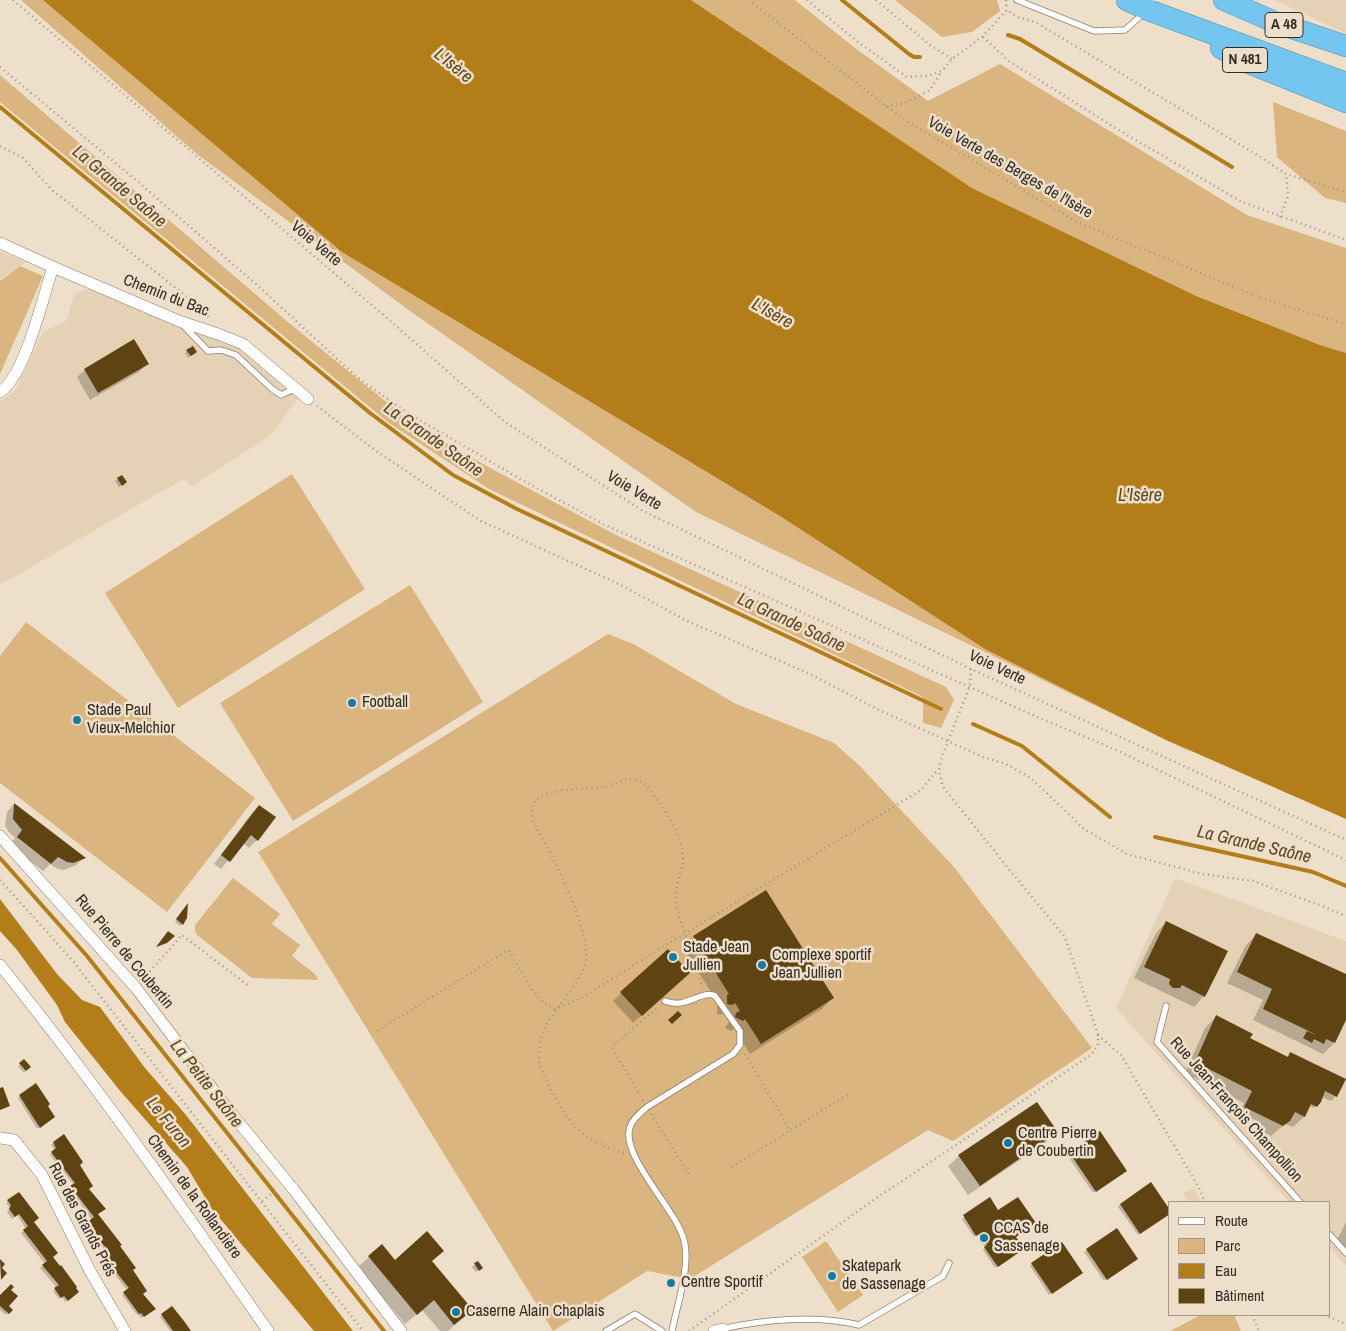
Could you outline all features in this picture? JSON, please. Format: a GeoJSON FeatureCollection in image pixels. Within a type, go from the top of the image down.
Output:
{"type":"FeatureCollection","features":[{"type":"Feature","properties":{"kind":"highway","name":"A 48"},"geometry":{"type":"LineString","coordinates":[[1224,0],[1277,23],[1346,46]]}},
{"type":"Feature","properties":{"kind":"highway"},"geometry":{"type":"LineString","coordinates":[[1138,5],[1346,84]]}},
{"type":"Feature","properties":{"kind":"highway","name":"N 481"},"geometry":{"type":"LineString","coordinates":[[1138,5],[1250,63],[1346,102]]}},
{"type":"Feature","properties":{"kind":"street","name":"Chemin du Bac"},"geometry":{"type":"LineString","coordinates":[[0,243],[179,321],[243,344],[308,399]]}},
{"type":"Feature","properties":{"kind":"street"},"geometry":{"type":"LineString","coordinates":[[0,392],[8,387],[23,361],[53,267]]}},
{"type":"Feature","properties":{"kind":"street","name":"Rue Pierre de Coubertin"},"geometry":{"type":"LineString","coordinates":[[0,836],[136,988],[227,1108],[294,1190],[402,1331]]}},
{"type":"Feature","properties":{"kind":"street","name":"Chemin de la Rollandière"},"geometry":{"type":"LineString","coordinates":[[0,965],[95,1088],[268,1331]]}},
{"type":"Feature","properties":{"kind":"street","name":"Rue des Grands Prés"},"geometry":{"type":"LineString","coordinates":[[0,1138],[14,1140],[42,1175],[90,1271],[125,1331]]}},
{"type":"Feature","properties":{"kind":"lane"},"geometry":{"type":"LineString","coordinates":[[1017,0],[1094,31],[1125,30],[1138,5]]}},
{"type":"Feature","properties":{"kind":"lane"},"geometry":{"type":"LineString","coordinates":[[179,321],[208,351],[221,350],[236,355],[281,395],[294,388]]}},
{"type":"Feature","properties":{"kind":"lane"},"geometry":{"type":"LineString","coordinates":[[665,1001],[672,1004],[683,1004],[706,994],[711,994],[715,996],[740,1031],[740,1045],[733,1054],[647,1107],[637,1115],[630,1127],[629,1142],[634,1157],[674,1219],[684,1241],[685,1264],[672,1331]]}},
{"type":"Feature","properties":{"kind":"lane","name":"Rue Jean-François Champollion"},"geometry":{"type":"LineString","coordinates":[[1166,1006],[1157,1042],[1299,1201]]}},
{"type":"Feature","properties":{"kind":"lane"},"geometry":{"type":"LineString","coordinates":[[1331,1236],[1346,1253]]}},
{"type":"Feature","properties":{"kind":"lane"},"geometry":{"type":"LineString","coordinates":[[718,1330],[749,1323],[786,1320],[841,1322],[859,1325],[943,1276],[949,1263]]}},
{"type":"Feature","properties":{"kind":"lane"},"geometry":{"type":"LineString","coordinates":[[606,1331],[635,1314],[662,1331]]}},
{"type":"Feature","properties":{"kind":"path","name":"Voie Verte"},"geometry":{"type":"LineString","coordinates":[[13,0],[505,422],[643,511],[971,669],[1346,840]]}},
{"type":"Feature","properties":{"kind":"path","name":"Voie Verte des Berges de l'Isère"},"geometry":{"type":"LineString","coordinates":[[749,0],[903,119],[1077,222],[1261,298],[1346,324]]}},
{"type":"Feature","properties":{"kind":"path"},"geometry":{"type":"LineString","coordinates":[[807,0],[858,42],[907,77],[928,76],[942,71]]}},
{"type":"Feature","properties":{"kind":"path"},"geometry":{"type":"LineString","coordinates":[[876,0],[930,45],[952,59]]}},
{"type":"Feature","properties":{"kind":"path"},"geometry":{"type":"LineString","coordinates":[[886,106],[905,103],[930,90],[952,59],[982,37],[1007,10],[1006,0]]}},
{"type":"Feature","properties":{"kind":"path"},"geometry":{"type":"LineString","coordinates":[[1007,10],[1017,17],[1035,22],[1286,174],[1346,192]]}},
{"type":"Feature","properties":{"kind":"path"},"geometry":{"type":"LineString","coordinates":[[982,37],[1009,60],[1117,129],[1242,202],[1346,240]]}},
{"type":"Feature","properties":{"kind":"path"},"geometry":{"type":"LineString","coordinates":[[0,67],[136,180],[258,286],[358,378],[406,412],[522,480],[605,525],[846,633],[1114,749],[1346,860]]}},
{"type":"Feature","properties":{"kind":"path"},"geometry":{"type":"LineString","coordinates":[[0,146],[23,158],[52,190],[201,308],[218,334]]}},
{"type":"Feature","properties":{"kind":"path"},"geometry":{"type":"LineString","coordinates":[[1280,217],[1288,196],[1286,174]]}},
{"type":"Feature","properties":{"kind":"path"},"geometry":{"type":"LineString","coordinates":[[308,399],[378,453],[481,521],[621,585],[687,621],[808,673],[877,710],[983,757],[1006,764],[1030,778],[1084,829],[1127,854],[1202,874],[1253,881],[1346,916]]}},
{"type":"Feature","properties":{"kind":"path"},"geometry":{"type":"LineString","coordinates":[[689,1331],[874,1200],[1092,1055],[1098,1044],[1098,1036],[1065,937],[943,787],[939,771],[942,756],[970,686],[971,669]]}},
{"type":"Feature","properties":{"kind":"path"},"geometry":{"type":"LineString","coordinates":[[378,1031],[508,950],[534,992],[544,1003],[555,1008],[582,998],[684,933],[921,790],[935,773],[939,771]]}},
{"type":"Feature","properties":{"kind":"path"},"geometry":{"type":"LineString","coordinates":[[634,1157],[600,1145],[580,1133],[562,1111],[546,1082],[538,1059],[540,1039],[546,1022],[576,983],[586,963],[586,951],[577,916],[564,882],[536,827],[532,809],[536,800],[549,793],[563,790],[598,788],[634,779],[645,784],[670,819],[681,847],[683,858],[676,887],[678,909],[684,933],[698,964],[701,984],[706,994]]}},
{"type":"Feature","properties":{"kind":"path"},"geometry":{"type":"LineString","coordinates":[[0,880],[72,960],[363,1331]]}},
{"type":"Feature","properties":{"kind":"path"},"geometry":{"type":"LineString","coordinates":[[136,988],[182,936],[250,987]]}},
{"type":"Feature","properties":{"kind":"path"},"geometry":{"type":"LineString","coordinates":[[665,1001],[612,1047],[690,1176]]}},
{"type":"Feature","properties":{"kind":"path"},"geometry":{"type":"LineString","coordinates":[[1098,1036],[1121,1055],[1199,1188],[1205,1201]]}},
{"type":"Feature","properties":{"kind":"path"},"geometry":{"type":"LineString","coordinates":[[740,1045],[790,1130]]}},
{"type":"Feature","properties":{"kind":"path"},"geometry":{"type":"LineString","coordinates":[[732,1167],[850,1094]]}},
{"type":"Feature","properties":{"kind":"path"},"geometry":{"type":"LineString","coordinates":[[262,1201],[281,1187]]}},
{"type":"Feature","properties":{"kind":"path"},"geometry":{"type":"LineString","coordinates":[[1252,1316],[1259,1331]]}},
{"type":"Feature","properties":{"kind":"path"},"geometry":{"type":"LineString","coordinates":[[1326,1316],[1346,1324]]}},
{"type":"Feature","properties":{"kind":"shaded area"},"geometry":{"type":"Polygon","coordinates":[[[1275,0],[1346,0],[1346,34],[1275,0]]]}},
{"type":"Feature","properties":{"kind":"shaded area"},"geometry":{"type":"Polygon","coordinates":[[[0,251],[26,262],[0,279],[0,251]]]}},
{"type":"Feature","properties":{"kind":"shaded area"},"geometry":{"type":"Polygon","coordinates":[[[94,288],[236,345],[298,398],[270,436],[192,486],[183,479],[0,585],[0,401],[15,391],[43,332],[66,321],[75,293],[94,288]]]}},
{"type":"Feature","properties":{"kind":"shaded area"},"geometry":{"type":"Polygon","coordinates":[[[1175,878],[1346,941],[1346,1266],[1331,1249],[1331,1201],[1288,1201],[1116,1008],[1175,878]]]}},
{"type":"Feature","properties":{"kind":"shaded area"},"geometry":{"type":"Polygon","coordinates":[[[1194,1188],[1200,1201],[1187,1201],[1183,1193],[1194,1188]]]}},
{"type":"Feature","properties":{"kind":"green space"},"geometry":{"type":"Polygon","coordinates":[[[21,0],[67,0],[933,592],[1191,752],[696,512],[410,311],[197,154],[21,0]]]}},
{"type":"Feature","properties":{"kind":"green space"},"geometry":{"type":"Polygon","coordinates":[[[691,0],[795,0],[855,48],[928,101],[1000,64],[1247,215],[1346,248],[1346,353],[1320,345],[1196,297],[972,188],[691,0]]]}},
{"type":"Feature","properties":{"kind":"green space"},"geometry":{"type":"Polygon","coordinates":[[[895,0],[997,0],[1000,11],[972,32],[942,37],[895,0]]]}},
{"type":"Feature","properties":{"kind":"green space"},"geometry":{"type":"Polygon","coordinates":[[[0,75],[289,323],[416,426],[616,535],[946,687],[954,700],[941,728],[923,723],[923,697],[489,489],[389,423],[0,102],[0,75]]]}},
{"type":"Feature","properties":{"kind":"green space"},"geometry":{"type":"Polygon","coordinates":[[[1273,102],[1346,131],[1346,203],[1325,198],[1277,157],[1273,102]]]}},
{"type":"Feature","properties":{"kind":"green space"},"geometry":{"type":"Polygon","coordinates":[[[20,266],[43,276],[0,374],[0,281],[20,266]]]}},
{"type":"Feature","properties":{"kind":"green space"},"geometry":{"type":"Polygon","coordinates":[[[292,474],[365,589],[178,708],[105,593],[292,474]]]}},
{"type":"Feature","properties":{"kind":"green space","name":"Football"},"geometry":{"type":"Polygon","coordinates":[[[410,585],[483,702],[293,821],[220,703],[410,585]]]}},
{"type":"Feature","properties":{"kind":"green space","name":"Stade Paul Vieux-Melchior"},"geometry":{"type":"Polygon","coordinates":[[[26,622],[255,798],[167,912],[0,783],[0,656],[26,622]]]}},
{"type":"Feature","properties":{"kind":"green space","name":"Stade Jean Jullien"},"geometry":{"type":"Polygon","coordinates":[[[608,634],[635,645],[736,704],[834,743],[860,766],[954,867],[1092,1048],[953,1141],[928,1130],[690,1279],[647,1271],[553,1331],[258,852],[608,634]]]}},
{"type":"Feature","properties":{"kind":"green space"},"geometry":{"type":"Polygon","coordinates":[[[233,878],[280,914],[272,924],[300,945],[292,956],[315,974],[318,980],[252,978],[197,935],[195,925],[233,878]]]}},
{"type":"Feature","properties":{"kind":"green space","name":"Skatepark de Sassenage"},"geometry":{"type":"Polygon","coordinates":[[[826,1241],[863,1295],[838,1312],[802,1257],[826,1241]]]}},
{"type":"Feature","properties":{"kind":"green space"},"geometry":{"type":"Polygon","coordinates":[[[1199,1316],[1234,1316],[1241,1331],[1170,1331],[1199,1316]]]}},
{"type":"Feature","properties":{"kind":"water","name":"L'Isère"},"geometry":{"type":"Polygon","coordinates":[[[43,0],[691,0],[972,188],[1196,296],[1320,345],[1346,353],[1346,819],[1164,739],[985,649],[780,516],[342,252],[43,0]]]}},
{"type":"Feature","properties":{"kind":"water","name":"Le Furon"},"geometry":{"type":"Polygon","coordinates":[[[0,899],[57,974],[82,1000],[100,1007],[145,1068],[186,1115],[353,1331],[314,1331],[212,1209],[187,1167],[121,1092],[65,1022],[57,1005],[17,950],[0,931],[0,899]]]}},
{"type":"Feature","properties":{"kind":"building"},"geometry":{"type":"Polygon","coordinates":[[[134,339],[149,364],[98,393],[84,369],[134,339]]]}},
{"type":"Feature","properties":{"kind":"building"},"geometry":{"type":"Polygon","coordinates":[[[193,346],[197,352],[191,356],[186,350],[193,346]]]}},
{"type":"Feature","properties":{"kind":"building"},"geometry":{"type":"Polygon","coordinates":[[[122,475],[127,482],[122,486],[117,478],[122,475]]]}},
{"type":"Feature","properties":{"kind":"building"},"geometry":{"type":"Polygon","coordinates":[[[14,803],[86,858],[73,863],[58,857],[51,864],[17,837],[22,830],[13,819],[14,803]]]}},
{"type":"Feature","properties":{"kind":"building"},"geometry":{"type":"Polygon","coordinates":[[[259,805],[276,817],[258,841],[251,835],[230,862],[221,855],[259,805]]]}},
{"type":"Feature","properties":{"kind":"building","name":"Complexe sportif Jean Jullien"},"geometry":{"type":"Polygon","coordinates":[[[766,890],[834,998],[761,1044],[745,1019],[743,1021],[735,1017],[736,1013],[740,1011],[735,1003],[732,1005],[727,1004],[727,995],[729,994],[693,936],[766,890]]]}},
{"type":"Feature","properties":{"kind":"building"},"geometry":{"type":"Polygon","coordinates":[[[188,903],[187,918],[183,925],[176,919],[188,903]]]}},
{"type":"Feature","properties":{"kind":"building"},"geometry":{"type":"Polygon","coordinates":[[[1166,921],[1228,951],[1205,997],[1182,985],[1180,988],[1173,988],[1169,984],[1170,979],[1144,967],[1166,921]]]}},
{"type":"Feature","properties":{"kind":"building"},"geometry":{"type":"Polygon","coordinates":[[[168,931],[175,936],[167,943],[156,947],[168,931]]]}},
{"type":"Feature","properties":{"kind":"building"},"geometry":{"type":"Polygon","coordinates":[[[1256,933],[1346,974],[1346,1020],[1335,1043],[1326,1039],[1324,1044],[1314,1039],[1312,1043],[1303,1038],[1307,1031],[1317,1035],[1263,1009],[1272,989],[1237,972],[1256,933]]]}},
{"type":"Feature","properties":{"kind":"building"},"geometry":{"type":"Polygon","coordinates":[[[668,949],[690,973],[642,1016],[620,992],[668,949]]]}},
{"type":"Feature","properties":{"kind":"building"},"geometry":{"type":"Polygon","coordinates":[[[678,1011],[682,1015],[672,1024],[668,1020],[678,1011]]]}},
{"type":"Feature","properties":{"kind":"building"},"geometry":{"type":"Polygon","coordinates":[[[1216,1015],[1253,1034],[1250,1038],[1288,1057],[1290,1052],[1346,1079],[1337,1097],[1325,1091],[1321,1102],[1317,1107],[1311,1104],[1305,1117],[1295,1112],[1290,1121],[1283,1126],[1244,1107],[1252,1091],[1195,1062],[1216,1015]]]}},
{"type":"Feature","properties":{"kind":"building"},"geometry":{"type":"Polygon","coordinates":[[[24,1059],[31,1067],[26,1071],[19,1063],[24,1059]]]}},
{"type":"Feature","properties":{"kind":"building"},"geometry":{"type":"Polygon","coordinates":[[[36,1083],[50,1104],[48,1106],[55,1117],[40,1128],[19,1095],[36,1083]]]}},
{"type":"Feature","properties":{"kind":"building"},"geometry":{"type":"Polygon","coordinates":[[[3,1087],[10,1106],[0,1110],[0,1088],[3,1087]]]}},
{"type":"Feature","properties":{"kind":"building","name":"Centre Pierre de Coubertin"},"geometry":{"type":"Polygon","coordinates":[[[1037,1102],[1058,1132],[980,1186],[958,1155],[1037,1102]]]}},
{"type":"Feature","properties":{"kind":"building","name":"Centre Pierre de Coubertin"},"geometry":{"type":"Polygon","coordinates":[[[1100,1131],[1127,1171],[1096,1192],[1069,1152],[1100,1131]]]}},
{"type":"Feature","properties":{"kind":"building"},"geometry":{"type":"Polygon","coordinates":[[[64,1134],[83,1162],[80,1165],[93,1186],[89,1189],[106,1209],[98,1214],[122,1245],[120,1246],[136,1268],[133,1270],[147,1291],[143,1294],[156,1309],[144,1317],[141,1313],[139,1314],[123,1292],[129,1288],[104,1257],[110,1253],[86,1223],[94,1217],[70,1186],[75,1183],[51,1152],[56,1148],[53,1142],[64,1134]]]}},
{"type":"Feature","properties":{"kind":"building","name":"Centre Pierre de Coubertin"},"geometry":{"type":"Polygon","coordinates":[[[1151,1182],[1168,1207],[1168,1215],[1140,1234],[1120,1204],[1151,1182]]]}},
{"type":"Feature","properties":{"kind":"building"},"geometry":{"type":"Polygon","coordinates":[[[19,1192],[39,1218],[34,1222],[58,1253],[53,1257],[77,1287],[79,1292],[68,1301],[64,1296],[61,1298],[54,1288],[59,1285],[42,1265],[47,1261],[23,1230],[28,1226],[19,1214],[15,1217],[9,1209],[11,1205],[7,1200],[19,1192]]]}},
{"type":"Feature","properties":{"kind":"building","name":"Centre Pierre de Coubertin"},"geometry":{"type":"Polygon","coordinates":[[[990,1197],[998,1210],[1018,1197],[1036,1223],[1016,1237],[1024,1249],[998,1267],[984,1247],[987,1245],[979,1234],[976,1236],[963,1215],[990,1197]]]}},
{"type":"Feature","properties":{"kind":"building"},"geometry":{"type":"Polygon","coordinates":[[[1117,1228],[1138,1259],[1107,1280],[1086,1249],[1117,1228]]]}},
{"type":"Feature","properties":{"kind":"building"},"geometry":{"type":"Polygon","coordinates":[[[427,1231],[444,1251],[432,1261],[473,1310],[454,1325],[434,1300],[417,1315],[368,1256],[382,1244],[395,1260],[427,1231]]]}},
{"type":"Feature","properties":{"kind":"building"},"geometry":{"type":"Polygon","coordinates":[[[1062,1242],[1083,1273],[1052,1294],[1031,1263],[1062,1242]]]}},
{"type":"Feature","properties":{"kind":"building"},"geometry":{"type":"Polygon","coordinates":[[[0,1259],[5,1264],[2,1268],[7,1273],[1,1280],[0,1259]]]}},
{"type":"Feature","properties":{"kind":"building"},"geometry":{"type":"Polygon","coordinates":[[[478,1261],[483,1268],[479,1271],[474,1263],[478,1261]]]}},
{"type":"Feature","properties":{"kind":"building"},"geometry":{"type":"Polygon","coordinates":[[[11,1284],[14,1287],[11,1290],[18,1296],[9,1306],[13,1310],[9,1314],[0,1306],[0,1295],[11,1284]]]}},
{"type":"Feature","properties":{"kind":"building"},"geometry":{"type":"Polygon","coordinates":[[[172,1306],[191,1331],[173,1331],[161,1314],[172,1306]]]}},
{"type":"Feature","properties":{"kind":"waterway"},"geometry":{"type":"LineString","coordinates":[[842,0],[909,54],[914,57],[920,57]]}},
{"type":"Feature","properties":{"kind":"waterway"},"geometry":{"type":"LineString","coordinates":[[1008,35],[1020,39],[1232,167]]}},
{"type":"Feature","properties":{"kind":"waterway","name":"La Grande Saône"},"geometry":{"type":"LineString","coordinates":[[0,107],[370,413],[453,475],[517,509],[941,709]]}},
{"type":"Feature","properties":{"kind":"waterway","name":"La Grande Saône"},"geometry":{"type":"LineString","coordinates":[[973,724],[1022,746],[1110,817]]}},
{"type":"Feature","properties":{"kind":"waterway","name":"La Grande Saône"},"geometry":{"type":"LineString","coordinates":[[1155,837],[1313,872],[1346,886]]}},
{"type":"Feature","properties":{"kind":"waterway","name":"La Petite Saône"},"geometry":{"type":"LineString","coordinates":[[0,858],[87,956],[384,1331]]}},
{"type":"Feature","properties":{"kind":"place","name":"Football"},"geometry":{"type":"Point","coordinates":[352,703]}},
{"type":"Feature","properties":{"kind":"place","name":"Stade Paul Vieux-Melchior"},"geometry":{"type":"Point","coordinates":[77,720]}},
{"type":"Feature","properties":{"kind":"place","name":"Stade Jean Jullien"},"geometry":{"type":"Point","coordinates":[673,957]}},
{"type":"Feature","properties":{"kind":"place","name":"Complexe sportif Jean Jullien"},"geometry":{"type":"Point","coordinates":[762,965]}},
{"type":"Feature","properties":{"kind":"place","name":"Centre Pierre de Coubertin"},"geometry":{"type":"Point","coordinates":[1008,1143]}},
{"type":"Feature","properties":{"kind":"place","name":"CCAS de Sassenage"},"geometry":{"type":"Point","coordinates":[984,1238]}},
{"type":"Feature","properties":{"kind":"place","name":"Skatepark de Sassenage"},"geometry":{"type":"Point","coordinates":[832,1276]}},
{"type":"Feature","properties":{"kind":"place","name":"Centre Sportif"},"geometry":{"type":"Point","coordinates":[671,1283]}},
{"type":"Feature","properties":{"kind":"place","name":"Caserne Alain Chaplais"},"geometry":{"type":"Point","coordinates":[456,1312]}}]}
